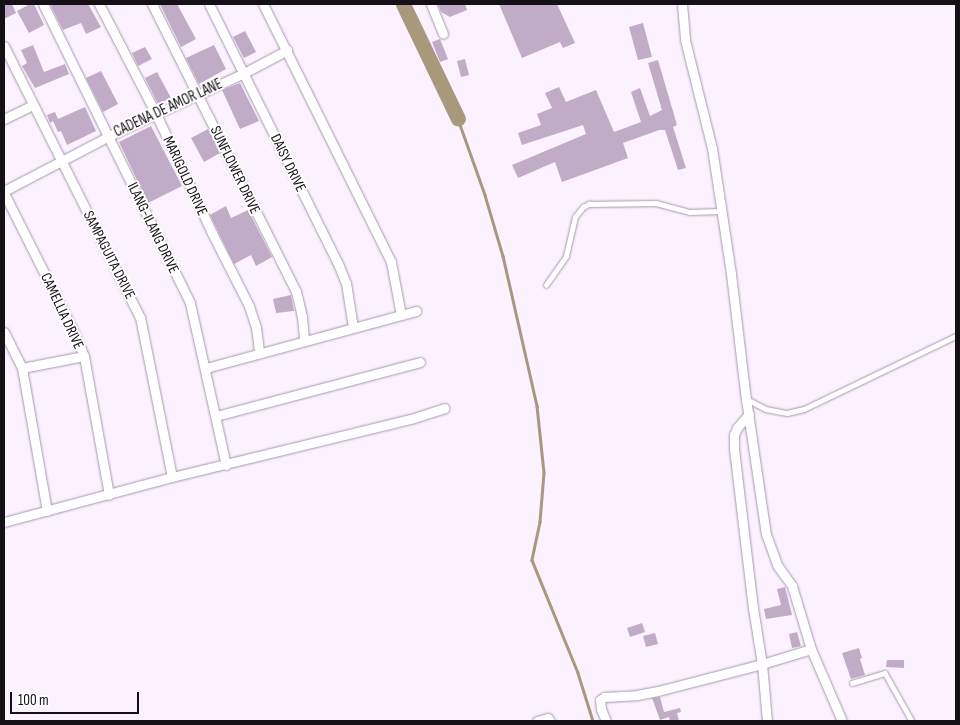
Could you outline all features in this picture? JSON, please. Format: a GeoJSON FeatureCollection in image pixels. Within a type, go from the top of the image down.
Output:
{"type":"FeatureCollection","features":[{"type":"Feature","properties":{"kind":"street","name":"ILANG-ILANG DRIVE"},"geometry":{"type":"LineString","coordinates":[[43,4],[190,303],[206,368],[226,465]]}},
{"type":"Feature","properties":{"kind":"street","name":"MARIGOLD DRIVE"},"geometry":{"type":"LineString","coordinates":[[99,4],[156,114],[249,306],[256,327],[259,353]]}},
{"type":"Feature","properties":{"kind":"street","name":"SUNFLOWER DRIVE"},"geometry":{"type":"LineString","coordinates":[[152,4],[199,94],[296,291],[302,316],[304,340]]}},
{"type":"Feature","properties":{"kind":"street","name":"DAISY DRIVE"},"geometry":{"type":"LineString","coordinates":[[209,4],[339,266],[346,283],[353,327]]}},
{"type":"Feature","properties":{"kind":"street"},"geometry":{"type":"LineString","coordinates":[[264,4],[391,262],[401,315]]}},
{"type":"Feature","properties":{"kind":"street"},"geometry":{"type":"LineString","coordinates":[[431,4],[443,34]]}},
{"type":"Feature","properties":{"kind":"street"},"geometry":{"type":"LineString","coordinates":[[682,4],[685,40],[712,148],[722,211],[746,399],[750,414],[766,534],[777,565],[792,586],[811,649],[842,721]]}},
{"type":"Feature","properties":{"kind":"street","name":"SAMPAGUITA DRIVE"},"geometry":{"type":"LineString","coordinates":[[4,48],[140,317],[172,477]]}},
{"type":"Feature","properties":{"kind":"street","name":"CADENA DE AMOR LANE"},"geometry":{"type":"LineString","coordinates":[[4,192],[109,136],[244,73],[287,50]]}},
{"type":"Feature","properties":{"kind":"street"},"geometry":{"type":"LineString","coordinates":[[4,119],[33,105]]}},
{"type":"Feature","properties":{"kind":"street","name":"CAMELLIA DRIVE"},"geometry":{"type":"LineString","coordinates":[[4,192],[84,356],[109,495]]}},
{"type":"Feature","properties":{"kind":"street"},"geometry":{"type":"LineString","coordinates":[[206,368],[416,311]]}},
{"type":"Feature","properties":{"kind":"street"},"geometry":{"type":"LineString","coordinates":[[4,332],[22,368],[47,511]]}},
{"type":"Feature","properties":{"kind":"street"},"geometry":{"type":"LineString","coordinates":[[22,368],[84,356]]}},
{"type":"Feature","properties":{"kind":"street"},"geometry":{"type":"LineString","coordinates":[[216,416],[420,362]]}},
{"type":"Feature","properties":{"kind":"street"},"geometry":{"type":"LineString","coordinates":[[4,522],[444,408]]}},
{"type":"Feature","properties":{"kind":"street"},"geometry":{"type":"LineString","coordinates":[[750,414],[736,428],[734,449],[768,721]]}},
{"type":"Feature","properties":{"kind":"street"},"geometry":{"type":"LineString","coordinates":[[606,721],[601,709],[600,700],[604,697],[658,691],[811,649]]}},
{"type":"Feature","properties":{"kind":"street"},"geometry":{"type":"LineString","coordinates":[[537,721],[548,718],[550,721]]}},
{"type":"Feature","properties":{"kind":"lane"},"geometry":{"type":"LineString","coordinates":[[546,285],[566,256],[574,217],[583,207],[589,204],[656,203],[690,212],[722,211]]}},
{"type":"Feature","properties":{"kind":"lane"},"geometry":{"type":"LineString","coordinates":[[746,399],[766,409],[787,413],[804,409],[956,336]]}},
{"type":"Feature","properties":{"kind":"lane"},"geometry":{"type":"LineString","coordinates":[[852,683],[885,673],[912,721]]}},
{"type":"Feature","properties":{"kind":"building"},"geometry":{"type":"Polygon","coordinates":[[[4,4],[12,4],[16,13],[4,19],[4,4]]]}},
{"type":"Feature","properties":{"kind":"building"},"geometry":{"type":"Polygon","coordinates":[[[30,4],[34,4],[44,25],[29,33],[17,11],[30,4]]]}},
{"type":"Feature","properties":{"kind":"building"},"geometry":{"type":"Polygon","coordinates":[[[50,4],[88,4],[101,27],[86,34],[81,23],[63,30],[50,4]]]}},
{"type":"Feature","properties":{"kind":"building"},"geometry":{"type":"Polygon","coordinates":[[[160,4],[177,4],[196,39],[181,47],[160,4]]]}},
{"type":"Feature","properties":{"kind":"building"},"geometry":{"type":"Polygon","coordinates":[[[438,4],[465,4],[467,10],[450,17],[441,12],[438,4]]]}},
{"type":"Feature","properties":{"kind":"building"},"geometry":{"type":"Polygon","coordinates":[[[499,4],[557,4],[575,43],[563,48],[560,42],[522,58],[499,4]]]}},
{"type":"Feature","properties":{"kind":"building"},"geometry":{"type":"Polygon","coordinates":[[[643,23],[652,57],[638,60],[629,27],[643,23]]]}},
{"type":"Feature","properties":{"kind":"building"},"geometry":{"type":"Polygon","coordinates":[[[245,31],[256,52],[244,58],[233,37],[245,31]]]}},
{"type":"Feature","properties":{"kind":"building"},"geometry":{"type":"Polygon","coordinates":[[[440,39],[448,59],[440,62],[432,42],[440,39]]]}},
{"type":"Feature","properties":{"kind":"building"},"geometry":{"type":"Polygon","coordinates":[[[33,45],[44,72],[65,64],[69,74],[35,88],[22,66],[27,63],[21,50],[33,45]]]}},
{"type":"Feature","properties":{"kind":"building"},"geometry":{"type":"Polygon","coordinates":[[[214,45],[226,69],[199,84],[186,58],[214,45]]]}},
{"type":"Feature","properties":{"kind":"building"},"geometry":{"type":"Polygon","coordinates":[[[145,47],[152,59],[138,66],[132,53],[145,47]]]}},
{"type":"Feature","properties":{"kind":"building"},"geometry":{"type":"Polygon","coordinates":[[[465,59],[469,75],[461,77],[457,61],[465,59]]]}},
{"type":"Feature","properties":{"kind":"building"},"geometry":{"type":"Polygon","coordinates":[[[658,60],[677,125],[673,127],[686,168],[678,170],[665,130],[659,130],[623,143],[628,158],[562,182],[555,162],[518,178],[512,165],[586,134],[583,125],[522,145],[518,133],[541,125],[537,114],[552,108],[545,93],[559,87],[566,102],[596,90],[614,132],[641,122],[631,92],[640,88],[650,116],[662,110],[648,63],[658,60]]]}},
{"type":"Feature","properties":{"kind":"building"},"geometry":{"type":"Polygon","coordinates":[[[101,71],[118,104],[103,112],[86,78],[101,71]]]}},
{"type":"Feature","properties":{"kind":"building"},"geometry":{"type":"Polygon","coordinates":[[[157,72],[171,98],[158,104],[145,78],[157,72]]]}},
{"type":"Feature","properties":{"kind":"building"},"geometry":{"type":"Polygon","coordinates":[[[240,83],[259,121],[240,129],[222,90],[240,83]]]}},
{"type":"Feature","properties":{"kind":"building"},"geometry":{"type":"Polygon","coordinates":[[[85,107],[96,131],[67,145],[61,131],[58,132],[53,121],[50,123],[47,115],[55,112],[58,119],[85,107]]]}},
{"type":"Feature","properties":{"kind":"building"},"geometry":{"type":"Polygon","coordinates":[[[151,126],[182,186],[148,203],[119,142],[151,126]]]}},
{"type":"Feature","properties":{"kind":"building"},"geometry":{"type":"Polygon","coordinates":[[[208,129],[220,153],[204,162],[191,138],[208,129]]]}},
{"type":"Feature","properties":{"kind":"building"},"geometry":{"type":"Polygon","coordinates":[[[226,206],[231,218],[248,210],[272,257],[256,266],[251,255],[234,264],[210,215],[226,206]]]}},
{"type":"Feature","properties":{"kind":"building"},"geometry":{"type":"Polygon","coordinates":[[[291,295],[294,311],[276,313],[273,299],[291,295]]]}},
{"type":"Feature","properties":{"kind":"building"},"geometry":{"type":"Polygon","coordinates":[[[785,587],[792,615],[766,619],[764,609],[781,605],[777,589],[785,587]]]}},
{"type":"Feature","properties":{"kind":"building"},"geometry":{"type":"Polygon","coordinates":[[[642,623],[645,632],[630,637],[627,628],[642,623]]]}},
{"type":"Feature","properties":{"kind":"building"},"geometry":{"type":"Polygon","coordinates":[[[797,632],[801,646],[792,648],[789,634],[797,632]]]}},
{"type":"Feature","properties":{"kind":"building"},"geometry":{"type":"Polygon","coordinates":[[[655,633],[658,644],[646,647],[643,636],[655,633]]]}},
{"type":"Feature","properties":{"kind":"building"},"geometry":{"type":"Polygon","coordinates":[[[859,648],[865,675],[851,679],[842,653],[859,648]]]}},
{"type":"Feature","properties":{"kind":"building"},"geometry":{"type":"Polygon","coordinates":[[[887,660],[904,660],[904,668],[886,667],[887,660]]]}},
{"type":"Feature","properties":{"kind":"building"},"geometry":{"type":"Polygon","coordinates":[[[660,697],[664,712],[680,708],[681,712],[677,713],[679,721],[670,721],[669,717],[660,720],[652,698],[660,697]]]}},
{"type":"Feature","properties":{"kind":"waterway"},"geometry":{"type":"LineString","coordinates":[[403,4],[458,119]]}},
{"type":"Feature","properties":{"kind":"waterway"},"geometry":{"type":"LineString","coordinates":[[458,119],[485,195],[503,256],[537,406],[544,473],[540,522],[532,560],[578,673],[593,721]]}}]}
